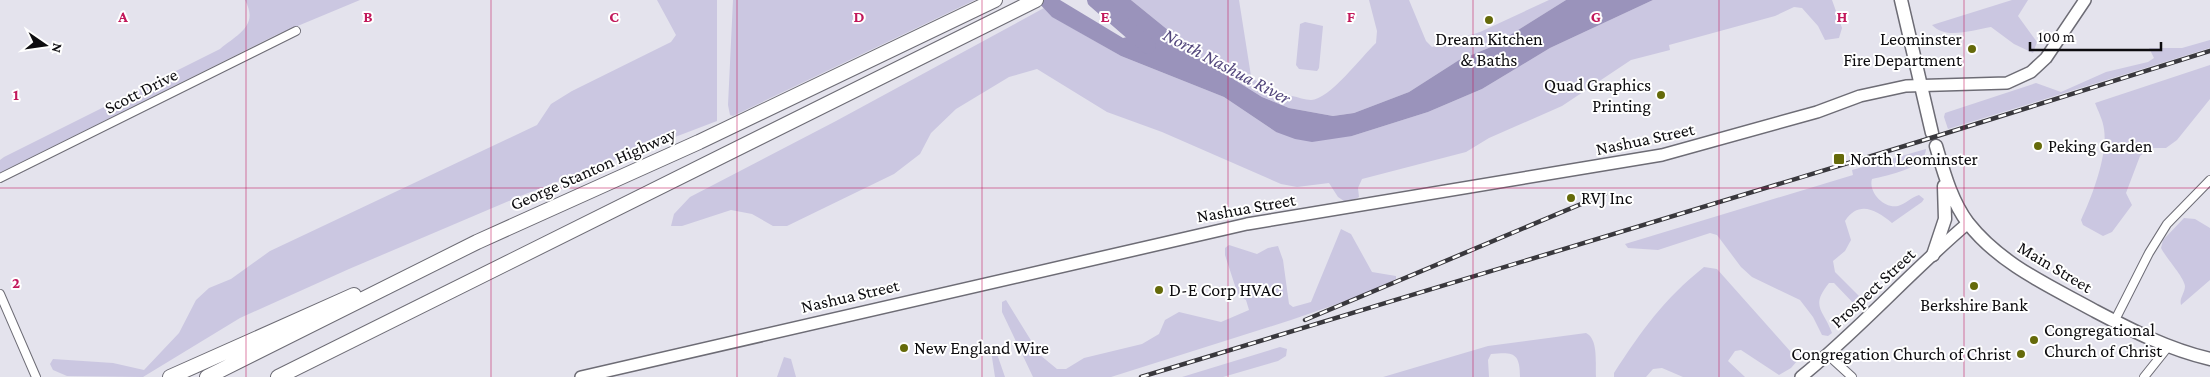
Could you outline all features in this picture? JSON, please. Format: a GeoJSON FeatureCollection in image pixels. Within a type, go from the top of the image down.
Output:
{"type":"FeatureCollection","features":[{"type":"Feature","properties":{"kind":"highway","name":"George Stanton Highway"},"geometry":{"type":"LineString","coordinates":[[207,377],[456,252],[699,142],[995,0]]}},
{"type":"Feature","properties":{"kind":"highway"},"geometry":{"type":"LineString","coordinates":[[278,377],[1036,0]]}},
{"type":"Feature","properties":{"kind":"highway"},"geometry":{"type":"LineString","coordinates":[[170,377],[315,311],[456,252]]}},
{"type":"Feature","properties":{"kind":"main road"},"geometry":{"type":"LineString","coordinates":[[1901,0],[1919,86],[1932,133]]}},
{"type":"Feature","properties":{"kind":"main road","name":"Nashua Street"},"geometry":{"type":"LineString","coordinates":[[581,377],[1247,224],[1662,155],[1817,112],[1860,96],[1906,86],[1999,84],[2023,77],[2039,66],[2052,52],[2085,0]]}},
{"type":"Feature","properties":{"kind":"main road","name":"Main Street"},"geometry":{"type":"LineString","coordinates":[[1936,146],[1942,168],[1957,206],[1968,224],[1982,239],[2022,271],[2049,288],[2114,322],[2168,347],[2210,359]]}},
{"type":"Feature","properties":{"kind":"main road"},"geometry":{"type":"LineString","coordinates":[[1933,255],[1942,232],[1946,212],[1942,168]]}},
{"type":"Feature","properties":{"kind":"main road","name":"Prospect Street"},"geometry":{"type":"LineString","coordinates":[[1801,377],[1828,356],[1968,224]]}},
{"type":"Feature","properties":{"kind":"street","name":"Scott Drive"},"geometry":{"type":"LineString","coordinates":[[0,178],[296,31]]}},
{"type":"Feature","properties":{"kind":"street"},"geometry":{"type":"LineString","coordinates":[[2114,322],[2148,253],[2162,231],[2175,214],[2210,180]]}},
{"type":"Feature","properties":{"kind":"street"},"geometry":{"type":"LineString","coordinates":[[0,294],[36,377]]}},
{"type":"Feature","properties":{"kind":"street"},"geometry":{"type":"LineString","coordinates":[[2144,377],[2168,347]]}},
{"type":"Feature","properties":{"kind":"street"},"geometry":{"type":"LineString","coordinates":[[1828,356],[1852,377]]}},
{"type":"Feature","properties":{"kind":"shaded area"},"geometry":{"type":"Polygon","coordinates":[[[245,0],[360,0],[276,35],[0,173],[0,160],[4,157],[220,49],[240,34],[248,23],[250,17],[249,9],[245,0]]]}},
{"type":"Feature","properties":{"kind":"shaded area"},"geometry":{"type":"Polygon","coordinates":[[[657,0],[717,0],[717,121],[523,195],[349,269],[240,318],[143,377],[67,376],[53,370],[50,364],[53,359],[113,363],[144,370],[179,333],[196,300],[209,288],[231,279],[270,251],[537,125],[551,104],[572,91],[671,42],[676,35],[657,0]]]}},
{"type":"Feature","properties":{"kind":"shaded area"},"geometry":{"type":"Polygon","coordinates":[[[733,0],[975,0],[733,116],[730,115],[728,105],[733,0]]]}},
{"type":"Feature","properties":{"kind":"shaded area"},"geometry":{"type":"Polygon","coordinates":[[[1036,0],[1060,0],[1123,38],[1131,36],[1126,20],[1103,0],[1131,0],[1211,65],[1262,97],[1289,108],[1333,116],[1354,113],[1409,92],[1459,60],[1491,47],[1566,0],[1653,0],[1550,48],[1482,89],[1428,112],[1352,136],[1312,142],[1295,139],[1276,132],[1224,97],[1121,56],[1052,17],[1036,0]]]}},
{"type":"Feature","properties":{"kind":"shaded area"},"geometry":{"type":"Polygon","coordinates":[[[1131,0],[1239,0],[1251,76],[1260,84],[1275,92],[1311,100],[1327,93],[1376,43],[1377,31],[1369,0],[1409,0],[1426,41],[1432,47],[1480,32],[1549,0],[1566,0],[1491,47],[1459,60],[1409,92],[1354,113],[1333,116],[1289,108],[1262,97],[1211,65],[1131,0]]]}},
{"type":"Feature","properties":{"kind":"shaded area"},"geometry":{"type":"Polygon","coordinates":[[[1653,0],[1832,0],[1842,28],[1839,38],[1825,40],[1818,26],[1802,8],[1794,7],[1775,16],[1669,45],[1670,50],[1631,60],[1562,106],[1489,138],[1466,152],[1362,179],[1358,188],[1359,197],[1347,203],[1338,197],[1329,183],[1297,187],[1281,184],[1162,132],[1107,112],[1037,69],[1009,77],[956,109],[931,133],[920,154],[894,174],[787,226],[773,226],[752,214],[731,210],[682,226],[671,226],[674,214],[690,197],[836,121],[1044,8],[1053,17],[1121,56],[1224,97],[1276,132],[1352,136],[1428,112],[1482,89],[1550,48],[1653,0]]]}},
{"type":"Feature","properties":{"kind":"shaded area"},"geometry":{"type":"Polygon","coordinates":[[[2012,0],[2028,0],[2018,16],[2037,42],[2033,53],[2014,44],[1991,27],[1952,33],[1938,30],[1932,25],[2012,0]]]}},
{"type":"Feature","properties":{"kind":"shaded area"},"geometry":{"type":"Polygon","coordinates":[[[1305,22],[1323,26],[1319,68],[1317,71],[1299,69],[1296,65],[1300,24],[1305,22]]]}},
{"type":"Feature","properties":{"kind":"shaded area"},"geometry":{"type":"Polygon","coordinates":[[[2210,40],[2210,48],[1948,129],[1944,117],[1945,113],[2036,83],[2061,92],[2106,72],[2148,62],[2154,58],[2149,48],[2182,48],[2210,40]]]}},
{"type":"Feature","properties":{"kind":"shaded area"},"geometry":{"type":"Polygon","coordinates":[[[2210,65],[2210,99],[2177,140],[2166,148],[2151,148],[2140,156],[2126,193],[2132,205],[2112,232],[2103,236],[2083,225],[2081,220],[2094,188],[2104,151],[2105,139],[2102,119],[2095,103],[2210,65]]]}},
{"type":"Feature","properties":{"kind":"shaded area"},"geometry":{"type":"Polygon","coordinates":[[[1926,149],[1924,156],[1913,166],[1896,173],[1872,179],[1871,184],[1878,198],[1887,205],[1898,206],[1919,195],[1924,199],[1922,202],[1892,223],[1880,214],[1868,209],[1856,211],[1845,221],[1851,240],[1845,251],[1833,261],[1835,272],[1865,302],[1863,306],[1857,307],[1834,283],[1829,283],[1823,291],[1819,303],[1832,333],[1828,336],[1822,335],[1813,317],[1800,300],[1752,277],[1741,267],[1717,235],[1710,233],[1658,250],[1628,248],[1625,244],[1853,175],[1852,170],[1926,149]]]}},
{"type":"Feature","properties":{"kind":"shaded area"},"geometry":{"type":"Polygon","coordinates":[[[2184,218],[2195,219],[2210,228],[2210,280],[2181,305],[2185,289],[2184,282],[2161,248],[2163,240],[2184,218]]]}},
{"type":"Feature","properties":{"kind":"shaded area"},"geometry":{"type":"Polygon","coordinates":[[[1341,229],[1351,234],[1372,272],[1396,276],[1396,279],[1369,293],[1291,320],[1111,377],[1033,377],[1002,312],[1002,302],[1006,300],[1040,355],[1057,369],[1066,369],[1084,358],[1142,344],[1159,334],[1165,320],[1179,312],[1221,322],[1249,310],[1246,300],[1238,295],[1225,255],[1225,248],[1229,245],[1257,254],[1268,248],[1278,246],[1283,260],[1289,304],[1293,307],[1311,302],[1341,229]]]}},
{"type":"Feature","properties":{"kind":"shaded area"},"geometry":{"type":"Polygon","coordinates":[[[1704,267],[1717,269],[1798,360],[1791,368],[1779,375],[1741,350],[1735,351],[1728,361],[1745,377],[1683,377],[1662,368],[1653,369],[1646,377],[1614,377],[1614,373],[1624,357],[1654,316],[1677,291],[1704,267]]]}},
{"type":"Feature","properties":{"kind":"shaded area"},"geometry":{"type":"Polygon","coordinates":[[[1586,333],[1590,336],[1595,346],[1596,377],[1520,377],[1517,358],[1514,355],[1505,353],[1491,354],[1488,360],[1489,377],[1383,377],[1488,346],[1586,333]]]}},
{"type":"Feature","properties":{"kind":"shaded area"},"geometry":{"type":"Polygon","coordinates":[[[1280,347],[1287,349],[1286,356],[1278,361],[1223,377],[1182,377],[1280,347]]]}},
{"type":"Feature","properties":{"kind":"shaded area"},"geometry":{"type":"Polygon","coordinates":[[[991,351],[997,354],[1005,377],[995,377],[991,351]]]}},
{"type":"Feature","properties":{"kind":"shaded area"},"geometry":{"type":"Polygon","coordinates":[[[784,357],[791,359],[796,377],[777,377],[784,357]]]}},
{"type":"Feature","properties":{"kind":"waterway","name":"North Nashua River"},"geometry":{"type":"LineString","coordinates":[[1095,0],[1148,46]]}},
{"type":"Feature","properties":{"kind":"railway"},"geometry":{"type":"LineString","coordinates":[[1141,377],[1921,141],[2210,51]]}},
{"type":"Feature","properties":{"kind":"railway"},"geometry":{"type":"LineString","coordinates":[[1305,320],[1605,194]]}},
{"type":"Feature","properties":{"kind":"place","name":"Dream Kitchen & Baths"},"geometry":{"type":"Point","coordinates":[1489,20]}},
{"type":"Feature","properties":{"kind":"place","name":"Leominster Fire Department"},"geometry":{"type":"Point","coordinates":[1972,49]}},
{"type":"Feature","properties":{"kind":"place","name":"Quad Graphics Printing"},"geometry":{"type":"Point","coordinates":[1661,95]}},
{"type":"Feature","properties":{"kind":"place","name":"Peking Garden"},"geometry":{"type":"Point","coordinates":[2038,146]}},
{"type":"Feature","properties":{"kind":"place","name":"North Leominster"},"geometry":{"type":"Point","coordinates":[1839,159]}},
{"type":"Feature","properties":{"kind":"place","name":"RVJ Inc"},"geometry":{"type":"Point","coordinates":[1571,198]}},
{"type":"Feature","properties":{"kind":"place","name":"Berkshire Bank"},"geometry":{"type":"Point","coordinates":[1974,286]}},
{"type":"Feature","properties":{"kind":"place","name":"D-E Corp HVAC"},"geometry":{"type":"Point","coordinates":[1159,290]}},
{"type":"Feature","properties":{"kind":"place","name":"Congregational Church of Christ"},"geometry":{"type":"Point","coordinates":[2034,340]}},
{"type":"Feature","properties":{"kind":"place","name":"New England Wire"},"geometry":{"type":"Point","coordinates":[904,348]}},
{"type":"Feature","properties":{"kind":"place","name":"Congregation Church of Christ"},"geometry":{"type":"Point","coordinates":[2021,354]}}]}
